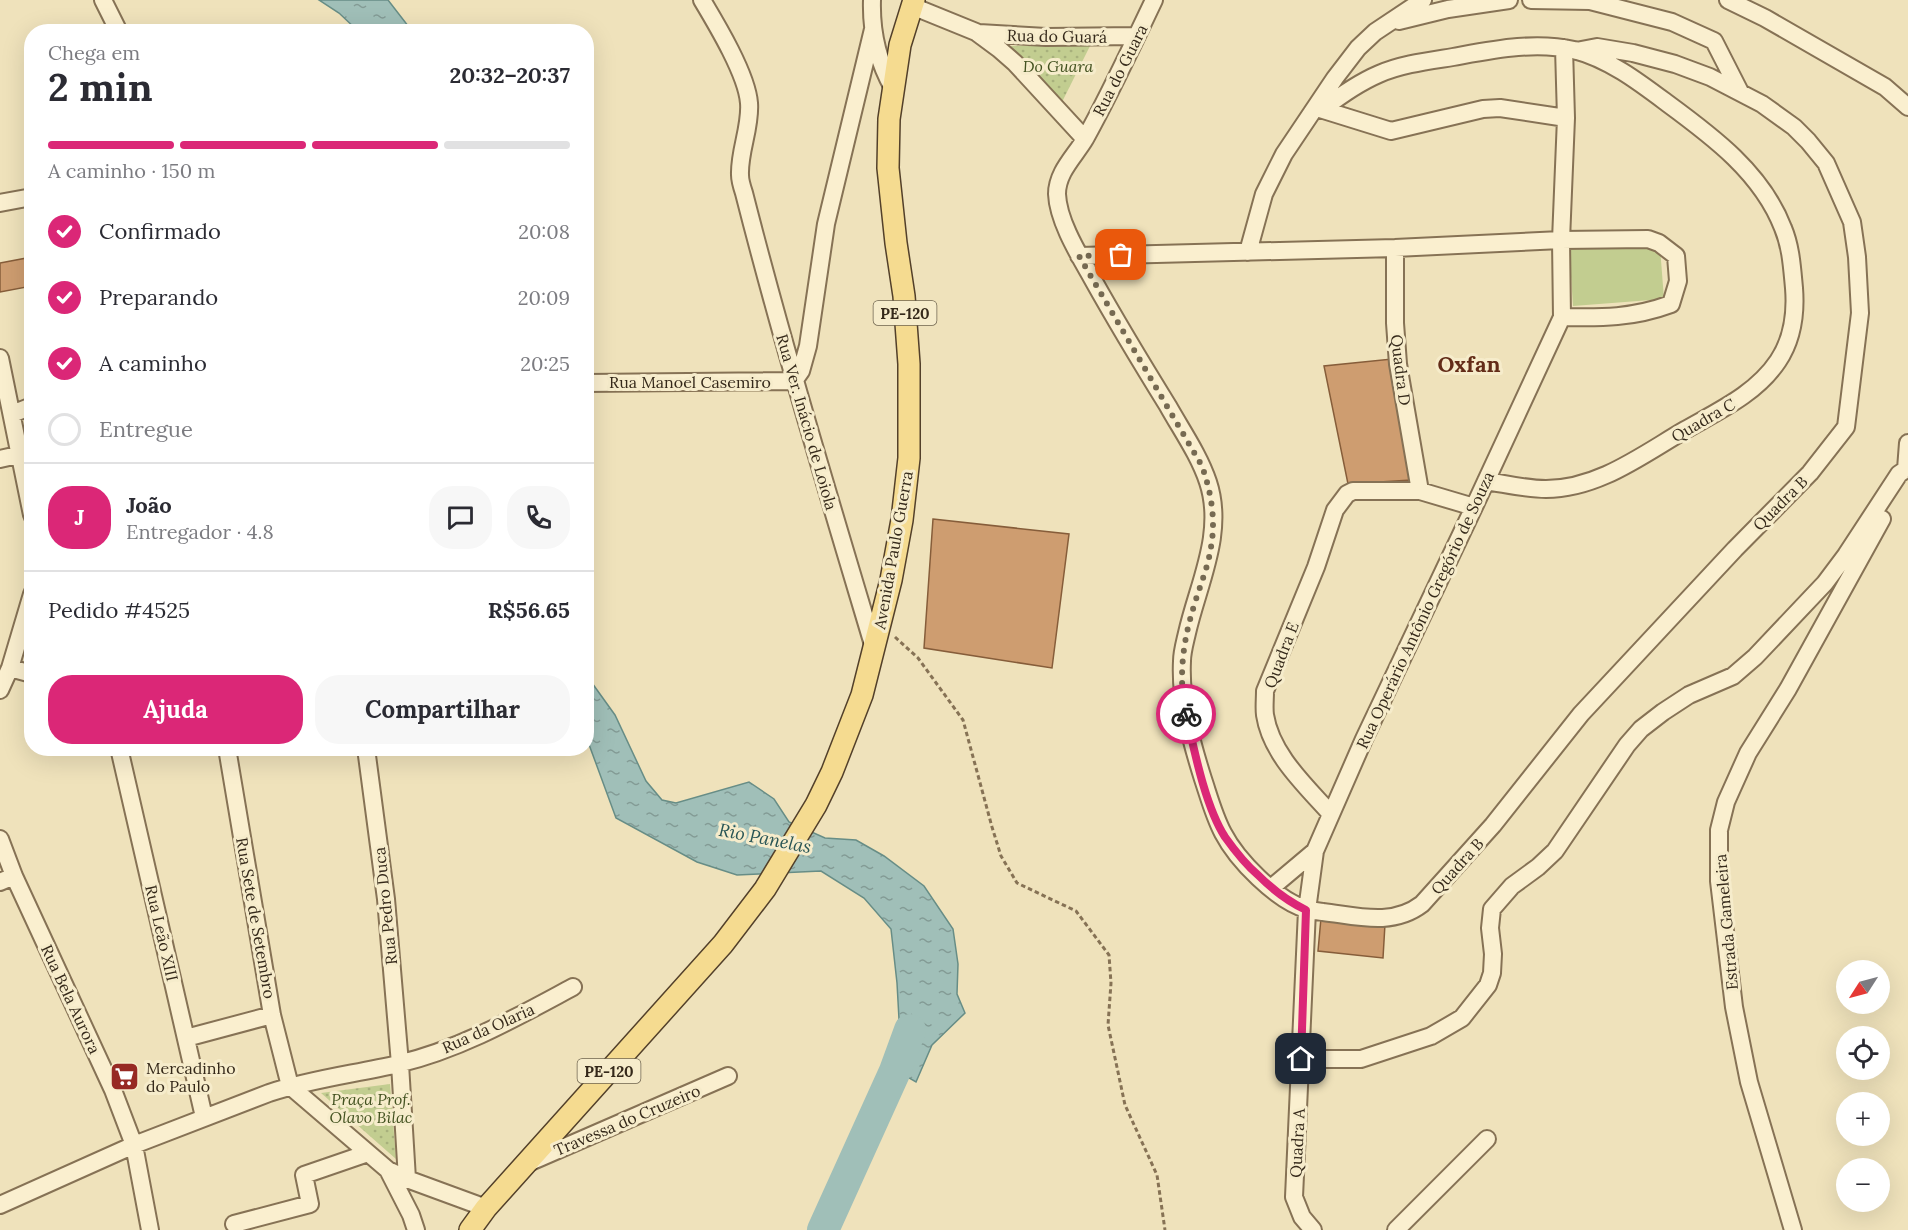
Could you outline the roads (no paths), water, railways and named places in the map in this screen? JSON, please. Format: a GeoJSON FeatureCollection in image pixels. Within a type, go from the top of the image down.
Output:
{"type":"FeatureCollection","features":[{"type":"Feature","properties":{"kind":"main road","name":"Avenida Paulo Guerra"},"geometry":{"type":"LineString","coordinates":[[526,1164],[723,944],[748,912],[782,863],[816,805],[832,772],[862,695],[891,580],[902,520],[909,458],[909,364],[904,296],[888,168],[889,119],[893,88],[900,45],[913,3]]}},
{"type":"Feature","properties":{"kind":"main road","name":"PE-120"},"geometry":{"type":"LineString","coordinates":[[470,1230],[486,1208],[526,1164]]}},
{"type":"Feature","properties":{"kind":"street"},"geometry":{"type":"LineString","coordinates":[[103,0],[115,24]]}},
{"type":"Feature","properties":{"kind":"street","name":"Rua Ver. Inácio de Loiola"},"geometry":{"type":"LineString","coordinates":[[702,0],[721,32],[742,77],[749,102],[740,177],[794,381],[874,649]]}},
{"type":"Feature","properties":{"kind":"street"},"geometry":{"type":"LineString","coordinates":[[872,0],[877,53],[893,88]]}},
{"type":"Feature","properties":{"kind":"street","name":"Rua do Guara"},"geometry":{"type":"LineString","coordinates":[[1154,0],[1085,139],[1060,177],[1057,190],[1058,205],[1079,256],[1202,466],[1209,486],[1213,513],[1211,547],[1192,611],[1182,659],[1184,705],[1195,754],[1213,811],[1224,835],[1243,861],[1270,888],[1289,902],[1306,910]]}},
{"type":"Feature","properties":{"kind":"street"},"geometry":{"type":"LineString","coordinates":[[1248,252],[1264,194],[1284,154],[1320,109],[1335,78],[1358,48],[1386,24],[1423,0]]}},
{"type":"Feature","properties":{"kind":"street"},"geometry":{"type":"LineString","coordinates":[[1386,24],[1448,9],[1509,0]]}},
{"type":"Feature","properties":{"kind":"street"},"geometry":{"type":"LineString","coordinates":[[1531,0],[1590,1],[1672,22],[1714,41],[1740,92]]}},
{"type":"Feature","properties":{"kind":"street"},"geometry":{"type":"LineString","coordinates":[[1728,0],[1765,18],[1885,87],[1908,107]]}},
{"type":"Feature","properties":{"kind":"street","name":"Rua do Guará"},"geometry":{"type":"LineString","coordinates":[[913,3],[976,32],[1015,63],[1085,139]]}},
{"type":"Feature","properties":{"kind":"street"},"geometry":{"type":"LineString","coordinates":[[794,381],[801,371],[808,346],[826,224],[873,29]]}},
{"type":"Feature","properties":{"kind":"street","name":"Rua do Guará"},"geometry":{"type":"LineString","coordinates":[[976,32],[1046,37],[1137,36]]}},
{"type":"Feature","properties":{"kind":"street"},"geometry":{"type":"LineString","coordinates":[[1079,256],[1395,248],[1562,240],[1648,239],[1659,243],[1676,256],[1678,281],[1671,304],[1618,317],[1562,317],[1562,240],[1570,50],[1550,47],[1509,47],[1408,64],[1359,83],[1320,109]]}},
{"type":"Feature","properties":{"kind":"street","name":"Quadra B"},"geometry":{"type":"LineString","coordinates":[[1306,910],[1382,918],[1410,913],[1422,904],[1493,825],[1581,714],[1734,549],[1810,473],[1846,427],[1860,313],[1857,257],[1852,222],[1826,163],[1794,127],[1762,104],[1701,74],[1675,64],[1633,53],[1597,47],[1570,50]]}},
{"type":"Feature","properties":{"kind":"street","name":"Quadra C"},"geometry":{"type":"LineString","coordinates":[[1486,481],[1547,489],[1581,485],[1610,474],[1742,397],[1763,380],[1779,360],[1792,332],[1794,295],[1791,256],[1783,227],[1765,196],[1744,168],[1724,147],[1648,89],[1616,68],[1570,50]]}},
{"type":"Feature","properties":{"kind":"street"},"geometry":{"type":"LineString","coordinates":[[1320,109],[1391,130],[1483,109],[1500,108],[1566,118]]}},
{"type":"Feature","properties":{"kind":"street"},"geometry":{"type":"LineString","coordinates":[[0,203],[24,198]]}},
{"type":"Feature","properties":{"kind":"street","name":"Quadra D"},"geometry":{"type":"LineString","coordinates":[[1395,248],[1397,354],[1420,491]]}},
{"type":"Feature","properties":{"kind":"street","name":"Rua Operário Antônio Gregório de Souza"},"geometry":{"type":"LineString","coordinates":[[1306,910],[1315,851],[1330,813],[1562,317]]}},
{"type":"Feature","properties":{"kind":"street"},"geometry":{"type":"LineString","coordinates":[[0,358],[12,414],[24,447]]}},
{"type":"Feature","properties":{"kind":"street","name":"Rua Manoel Casemiro"},"geometry":{"type":"LineString","coordinates":[[594,383],[794,381]]}},
{"type":"Feature","properties":{"kind":"street"},"geometry":{"type":"LineString","coordinates":[[12,414],[24,409]]}},
{"type":"Feature","properties":{"kind":"street"},"geometry":{"type":"LineString","coordinates":[[1301,1059],[1362,1059],[1431,1036],[1462,1018],[1488,985],[1492,972],[1490,916],[1492,909],[1512,886],[1538,867],[1554,851],[1627,745],[1641,729],[1689,695],[1733,676],[1755,657],[1825,583],[1899,474],[1907,471],[1908,442]]}},
{"type":"Feature","properties":{"kind":"street"},"geometry":{"type":"LineString","coordinates":[[0,459],[24,453]]}},
{"type":"Feature","properties":{"kind":"street","name":"Estrada Gameleira"},"geometry":{"type":"LineString","coordinates":[[1793,1230],[1749,1082],[1734,1007],[1719,881],[1719,830],[1725,802],[1748,753],[1788,689],[1907,471]]}},
{"type":"Feature","properties":{"kind":"street","name":"Quadra E"},"geometry":{"type":"LineString","coordinates":[[1330,813],[1277,750],[1264,714],[1265,691],[1316,567],[1335,510],[1344,497],[1353,491],[1420,491]]}},
{"type":"Feature","properties":{"kind":"street"},"geometry":{"type":"LineString","coordinates":[[1420,491],[1474,507]]}},
{"type":"Feature","properties":{"kind":"street"},"geometry":{"type":"LineString","coordinates":[[0,690],[10,668],[24,621]]}},
{"type":"Feature","properties":{"kind":"street"},"geometry":{"type":"LineString","coordinates":[[10,668],[24,672]]}},
{"type":"Feature","properties":{"kind":"street","name":"Rua Leão XIII"},"geometry":{"type":"LineString","coordinates":[[121,756],[204,1118]]}},
{"type":"Feature","properties":{"kind":"street","name":"Rua Sete de Setembro"},"geometry":{"type":"LineString","coordinates":[[228,756],[272,1015],[290,1086]]}},
{"type":"Feature","properties":{"kind":"street","name":"Rua Pedro Duca"},"geometry":{"type":"LineString","coordinates":[[367,756],[386,899],[407,1179]]}},
{"type":"Feature","properties":{"kind":"street","name":"Rua Bela Aurora"},"geometry":{"type":"LineString","coordinates":[[0,839],[7,879],[108,1080],[134,1144],[150,1230]]}},
{"type":"Feature","properties":{"kind":"street"},"geometry":{"type":"LineString","coordinates":[[1270,888],[1315,851]]}},
{"type":"Feature","properties":{"kind":"street","name":"Quadra A"},"geometry":{"type":"LineString","coordinates":[[1306,910],[1294,1197],[1302,1217],[1313,1230]]}},
{"type":"Feature","properties":{"kind":"street","name":"Rua da Olaria"},"geometry":{"type":"LineString","coordinates":[[0,1205],[134,1144],[290,1086],[400,1064],[448,1048],[503,1025],[573,987]]}},
{"type":"Feature","properties":{"kind":"street"},"geometry":{"type":"LineString","coordinates":[[186,1038],[272,1015]]}},
{"type":"Feature","properties":{"kind":"street","name":"Travessa do Cruzeiro"},"geometry":{"type":"LineString","coordinates":[[526,1164],[728,1076]]}},
{"type":"Feature","properties":{"kind":"street"},"geometry":{"type":"LineString","coordinates":[[290,1086],[388,1170],[486,1208]]}},
{"type":"Feature","properties":{"kind":"street"},"geometry":{"type":"LineString","coordinates":[[1396,1230],[1487,1138]]}},
{"type":"Feature","properties":{"kind":"street"},"geometry":{"type":"LineString","coordinates":[[234,1224],[310,1204],[304,1175],[368,1153]]}},
{"type":"Feature","properties":{"kind":"street"},"geometry":{"type":"LineString","coordinates":[[388,1170],[411,1215],[416,1230]]}},
{"type":"Feature","properties":{"kind":"water"},"geometry":{"type":"Polygon","coordinates":[[[319,0],[388,0],[407,24],[351,24],[319,0]]]}},
{"type":"Feature","properties":{"kind":"water"},"geometry":{"type":"Polygon","coordinates":[[[594,686],[615,715],[646,781],[662,800],[676,803],[749,782],[774,799],[789,822],[825,838],[856,840],[884,856],[924,886],[953,929],[958,964],[957,994],[965,1013],[932,1045],[916,1082],[883,1063],[899,1019],[891,929],[864,898],[821,871],[737,875],[697,862],[616,818],[593,756],[594,686]]]}},
{"type":"Feature","properties":{"kind":"waterway","name":"Rio Panelas"},"geometry":{"type":"LineString","coordinates":[[823,1230],[895,1071],[910,1030]]}},
{"type":"Feature","properties":{"kind":"place","name":"Mercadinho do Paulo"},"geometry":{"type":"Point","coordinates":[125,1077]}},
{"type":"Feature","properties":{"kind":"district","name":"Oxfan"},"geometry":{"type":"Point","coordinates":[1469,364]}},
{"type":"Feature","properties":{"kind":"park label","name":"Do Guara"},"geometry":{"type":"Point","coordinates":[1058,66]}},
{"type":"Feature","properties":{"kind":"park label","name":"Praça Prof. Olavo Bilac"},"geometry":{"type":"Point","coordinates":[371,1108]}}]}
